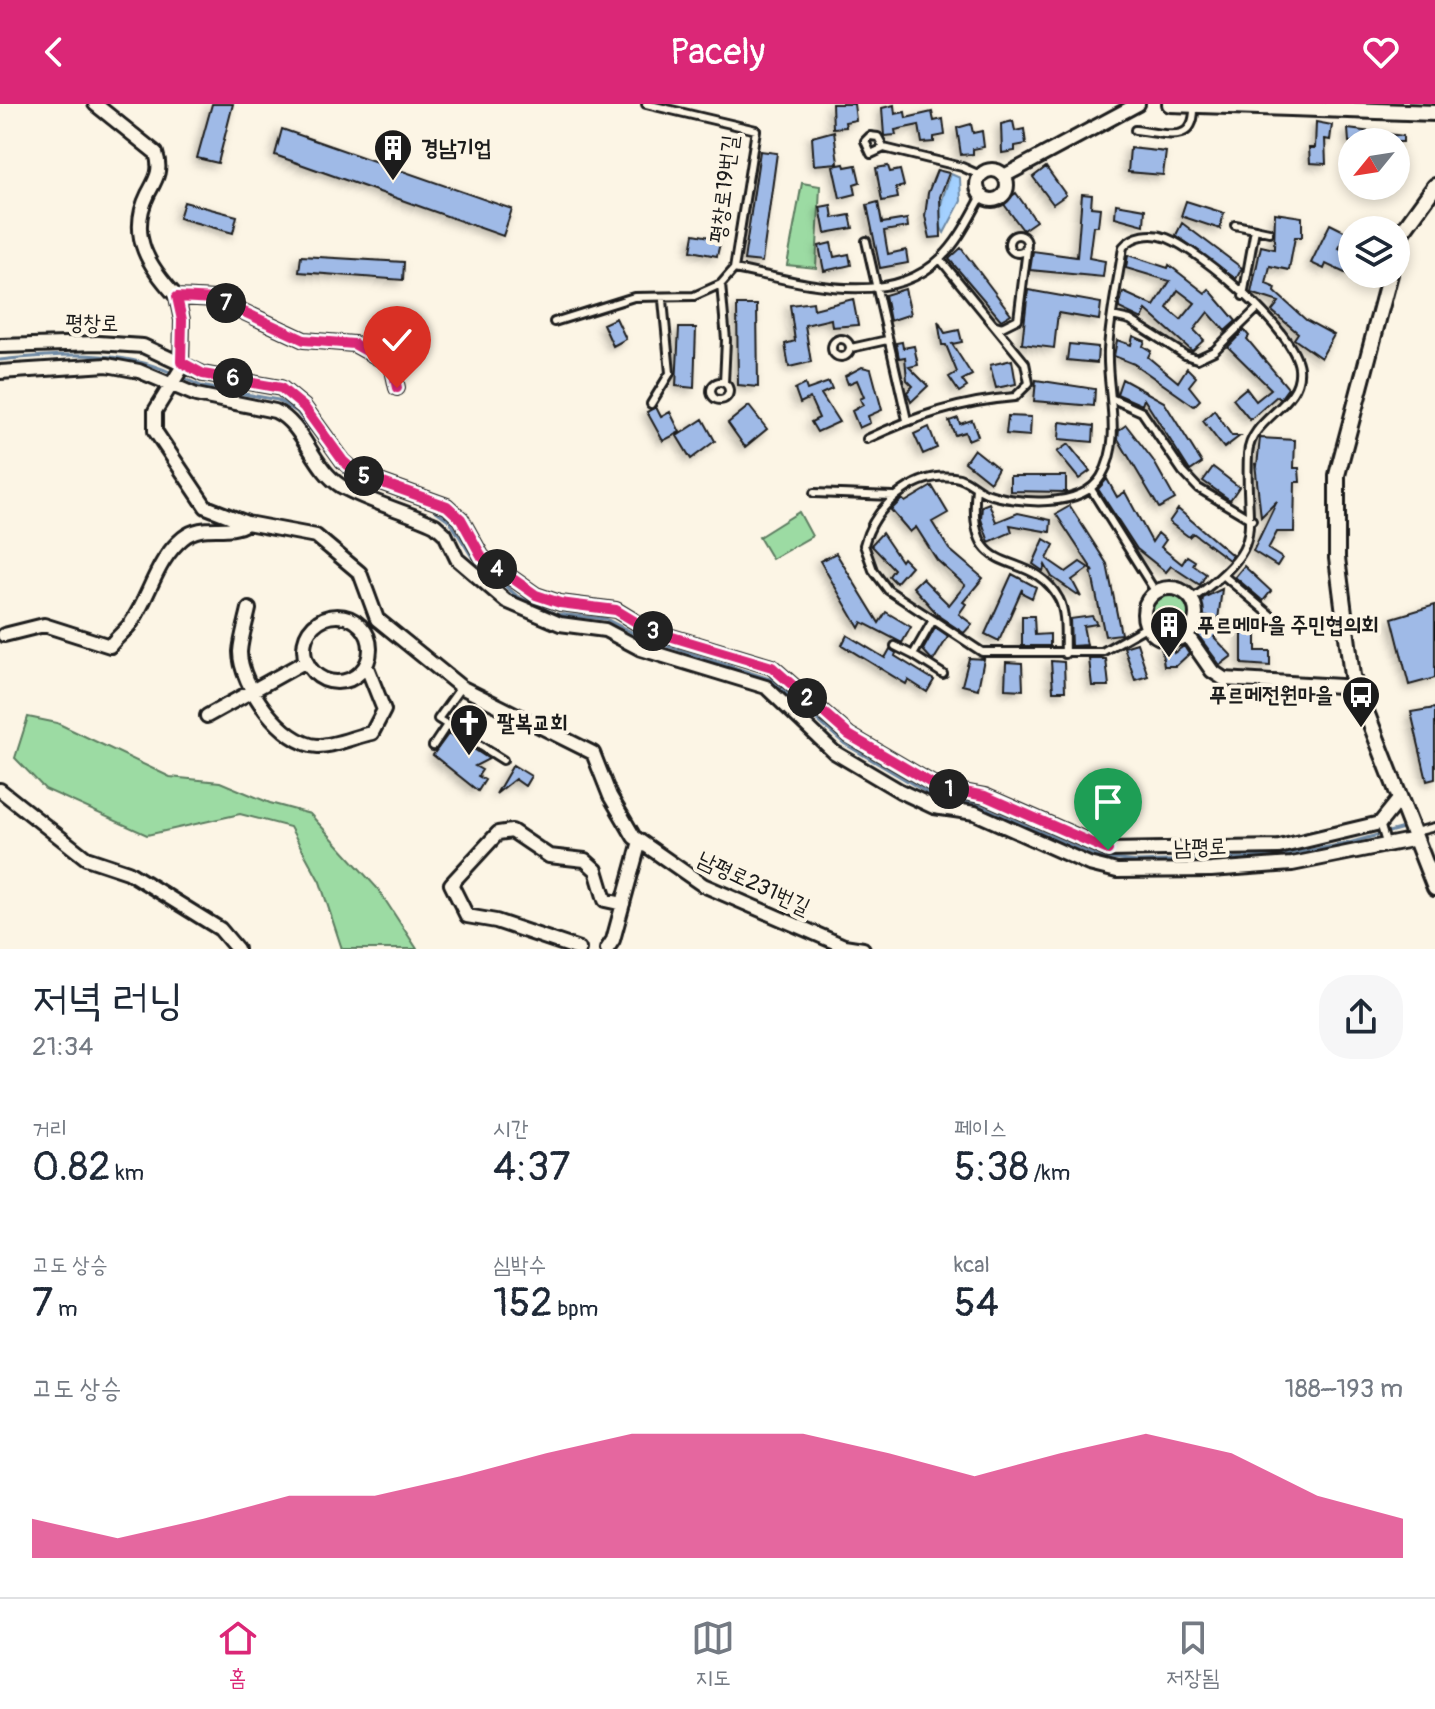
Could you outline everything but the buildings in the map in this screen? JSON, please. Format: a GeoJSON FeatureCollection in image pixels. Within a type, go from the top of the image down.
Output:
{"type":"FeatureCollection","features":[{"type":"Feature","properties":{"kind":"street"},"geometry":{"type":"LineString","coordinates":[[95,104],[156,153],[160,165],[140,228],[143,253],[154,272],[177,297],[182,320],[181,365]]}},
{"type":"Feature","properties":{"kind":"street","name":"평창로19번길"},"geometry":{"type":"LineString","coordinates":[[982,196],[988,200],[999,198],[1006,187],[1004,176],[1138,104]]}},
{"type":"Feature","properties":{"kind":"street"},"geometry":{"type":"LineString","coordinates":[[1170,104],[1435,113]]}},
{"type":"Feature","properties":{"kind":"street"},"geometry":{"type":"LineString","coordinates":[[982,196],[977,185],[980,175],[995,169],[1004,176]]}},
{"type":"Feature","properties":{"kind":"street"},"geometry":{"type":"LineString","coordinates":[[1410,221],[1435,186]]}},
{"type":"Feature","properties":{"kind":"street"},"geometry":{"type":"LineString","coordinates":[[1386,288],[1337,475],[1337,558],[1357,687],[1435,888]]}},
{"type":"Feature","properties":{"kind":"street"},"geometry":{"type":"LineString","coordinates":[[177,297],[216,299],[304,340],[354,344],[392,365],[397,388]]}},
{"type":"Feature","properties":{"kind":"street","name":"평창로"},"geometry":{"type":"LineString","coordinates":[[0,346],[98,343],[143,346],[181,365]]}},
{"type":"Feature","properties":{"kind":"street","name":"평창로"},"geometry":{"type":"LineString","coordinates":[[0,372],[107,365],[139,371],[171,384]]}},
{"type":"Feature","properties":{"kind":"street","name":"남평로231번길"},"geometry":{"type":"LineString","coordinates":[[181,365],[155,411],[155,431],[206,507],[247,523],[316,536],[360,573],[377,619],[461,687],[593,753],[610,796],[634,837],[703,885],[844,946],[863,949]]}},
{"type":"Feature","properties":{"kind":"street","name":"남평로"},"geometry":{"type":"LineString","coordinates":[[181,365],[203,374],[281,388],[304,407],[343,461],[358,474],[447,506],[461,519],[482,557],[536,595],[560,603],[616,610],[649,630],[772,667],[849,735],[938,787],[985,796],[1108,850],[1279,847],[1381,825]]}},
{"type":"Feature","properties":{"kind":"street","name":"남평로"},"geometry":{"type":"LineString","coordinates":[[171,384],[286,417],[327,473],[341,485],[435,525],[445,534],[457,559],[506,601],[560,624],[605,630],[641,649],[766,687],[834,752],[934,807],[975,813],[1089,864],[1117,871],[1211,870],[1292,864],[1368,850],[1386,841],[1414,836]]}},
{"type":"Feature","properties":{"kind":"street"},"geometry":{"type":"LineString","coordinates":[[4,635],[44,625],[110,646],[131,622],[157,570],[183,538],[204,527],[235,530],[247,523]]}},
{"type":"Feature","properties":{"kind":"street"},"geometry":{"type":"LineString","coordinates":[[1176,587],[1192,599],[1195,617],[1187,635],[1166,639],[1146,627],[1144,606],[1155,591],[1176,587]]}},
{"type":"Feature","properties":{"kind":"street"},"geometry":{"type":"LineString","coordinates":[[249,609],[240,653],[252,692],[281,727],[298,739],[318,746],[372,733],[384,710],[366,665]]}},
{"type":"Feature","properties":{"kind":"street"},"geometry":{"type":"LineString","coordinates":[[339,616],[350,619],[366,634],[369,655],[366,665],[350,679],[329,681],[312,670],[306,661],[306,639],[319,622],[339,616]]}},
{"type":"Feature","properties":{"kind":"street"},"geometry":{"type":"LineString","coordinates":[[366,634],[385,625]]}},
{"type":"Feature","properties":{"kind":"street"},"geometry":{"type":"LineString","coordinates":[[1187,635],[1212,671],[1224,679],[1357,687]]}},
{"type":"Feature","properties":{"kind":"street"},"geometry":{"type":"LineString","coordinates":[[207,716],[306,661]]}},
{"type":"Feature","properties":{"kind":"street"},"geometry":{"type":"LineString","coordinates":[[0,790],[86,858],[128,872],[220,929],[237,949]]}},
{"type":"Feature","properties":{"kind":"street"},"geometry":{"type":"LineString","coordinates":[[1381,825],[1400,798]]}},
{"type":"Feature","properties":{"kind":"street"},"geometry":{"type":"LineString","coordinates":[[579,949],[496,921],[467,916],[451,884],[498,833],[512,831],[549,856],[585,860],[596,870],[605,900],[623,904]]}},
{"type":"Feature","properties":{"kind":"street"},"geometry":{"type":"LineString","coordinates":[[607,949],[640,841]]}},
{"type":"Feature","properties":{"kind":"lane","name":"평창로19번길"},"geometry":{"type":"LineString","coordinates":[[554,322],[634,297],[663,300],[694,296],[721,284],[734,269],[756,130],[646,104]]}},
{"type":"Feature","properties":{"kind":"lane"},"geometry":{"type":"LineString","coordinates":[[1135,130],[1181,134],[1190,131],[1194,123],[1194,107]]}},
{"type":"Feature","properties":{"kind":"lane"},"geometry":{"type":"LineString","coordinates":[[884,148],[962,167],[980,175]]}},
{"type":"Feature","properties":{"kind":"lane","name":"평창로19번길"},"geometry":{"type":"LineString","coordinates":[[734,269],[844,288],[874,289],[908,277],[940,259],[963,230],[982,196]]}},
{"type":"Feature","properties":{"kind":"lane"},"geometry":{"type":"LineString","coordinates":[[1235,225],[1269,232]]}},
{"type":"Feature","properties":{"kind":"lane"},"geometry":{"type":"LineString","coordinates":[[1243,296],[1255,229]]}},
{"type":"Feature","properties":{"kind":"lane"},"geometry":{"type":"LineString","coordinates":[[814,493],[893,496],[941,478],[956,477],[997,497],[1066,499],[1091,489],[1102,476],[1109,454],[1113,399],[1108,354],[1123,247],[1135,237],[1166,237],[1197,256],[1257,309],[1292,347],[1299,378],[1281,407],[1253,436],[1248,452],[1252,520],[1242,558],[1224,576],[1192,599]]}},
{"type":"Feature","properties":{"kind":"lane"},"geometry":{"type":"LineString","coordinates":[[866,241],[874,289],[907,420]]}},
{"type":"Feature","properties":{"kind":"lane"},"geometry":{"type":"LineString","coordinates":[[993,325],[1002,327],[1018,319],[1027,249]]}},
{"type":"Feature","properties":{"kind":"lane"},"geometry":{"type":"LineString","coordinates":[[867,439],[907,420],[971,400],[1015,397],[1027,389],[1029,375],[1025,363],[940,259]]}},
{"type":"Feature","properties":{"kind":"lane"},"geometry":{"type":"LineString","coordinates":[[721,284],[726,340],[724,383]]}},
{"type":"Feature","properties":{"kind":"lane"},"geometry":{"type":"LineString","coordinates":[[651,404],[670,373],[663,300]]}},
{"type":"Feature","properties":{"kind":"lane"},"geometry":{"type":"LineString","coordinates":[[1112,316],[1130,320],[1185,355],[1197,359],[1214,351],[1257,309]]}},
{"type":"Feature","properties":{"kind":"lane"},"geometry":{"type":"LineString","coordinates":[[851,348],[887,340]]}},
{"type":"Feature","properties":{"kind":"lane"},"geometry":{"type":"LineString","coordinates":[[1113,399],[1142,412],[1183,472],[1198,488],[1252,520]]}},
{"type":"Feature","properties":{"kind":"lane"},"geometry":{"type":"LineString","coordinates":[[976,488],[973,517],[978,539],[998,559],[1047,584],[1058,598],[1064,612],[1065,654]]}},
{"type":"Feature","properties":{"kind":"lane"},"geometry":{"type":"LineString","coordinates":[[1091,489],[1155,591]]}},
{"type":"Feature","properties":{"kind":"lane"},"geometry":{"type":"LineString","coordinates":[[893,496],[878,513],[864,545],[873,570],[888,590],[982,652],[1102,652],[1146,627]]}},
{"type":"Feature","properties":{"kind":"lane"},"geometry":{"type":"LineString","coordinates":[[1224,576],[1281,624]]}},
{"type":"Feature","properties":{"kind":"lane"},"geometry":{"type":"LineString","coordinates":[[913,655],[933,620]]}},
{"type":"Feature","properties":{"kind":"lane"},"geometry":{"type":"LineString","coordinates":[[895,646],[943,674]]}},
{"type":"Feature","properties":{"kind":"lane"},"geometry":{"type":"LineString","coordinates":[[461,687],[438,719],[503,760]]}},
{"type":"Feature","properties":{"kind":"lane"},"geometry":{"type":"LineString","coordinates":[[433,746],[447,725]]}},
{"type":"Feature","properties":{"kind":"lane"},"geometry":{"type":"LineString","coordinates":[[1381,825],[1386,841]]}},
{"type":"Feature","properties":{"kind":"lane"},"geometry":{"type":"LineString","coordinates":[[1414,836],[1435,827]]}},
{"type":"Feature","properties":{"kind":"green space"},"geometry":{"type":"Polygon","coordinates":[[[802,183],[820,186],[816,268],[787,265],[802,183]]]}},
{"type":"Feature","properties":{"kind":"green space"},"geometry":{"type":"Polygon","coordinates":[[[799,512],[812,536],[772,559],[759,537],[799,512]]]}},
{"type":"Feature","properties":{"kind":"green space"},"geometry":{"type":"Polygon","coordinates":[[[1170,594],[1184,600],[1190,614],[1184,628],[1170,634],[1156,628],[1150,614],[1156,600],[1170,594]]]}},
{"type":"Feature","properties":{"kind":"green space"},"geometry":{"type":"Polygon","coordinates":[[[28,717],[57,723],[170,777],[220,782],[270,803],[310,814],[378,889],[417,949],[342,949],[320,882],[290,827],[240,814],[147,835],[45,789],[15,758],[28,717]]]}},
{"type":"Feature","properties":{"kind":"water"},"geometry":{"type":"Polygon","coordinates":[[[951,174],[960,178],[961,201],[944,233],[940,212],[951,174]]]}},
{"type":"Feature","properties":{"kind":"waterway"},"geometry":{"type":"LineString","coordinates":[[0,360],[88,355],[131,360],[172,373]]}},
{"type":"Feature","properties":{"kind":"waterway"},"geometry":{"type":"LineString","coordinates":[[179,376],[201,386],[278,400],[297,412],[349,478],[432,508],[450,521],[472,557],[517,596],[556,614],[606,619],[643,638],[770,679],[845,744],[933,796],[975,803],[1101,858],[1138,862],[1272,857],[1345,844],[1407,827]]}},
{"type":"Feature","properties":{"kind":"place","name":"경남기업"},"geometry":{"type":"Point","coordinates":[393,182]}},
{"type":"Feature","properties":{"kind":"place","name":"푸르메마을 주민협의회"},"geometry":{"type":"Point","coordinates":[1169,659]}},
{"type":"Feature","properties":{"kind":"place","name":"푸르메전원마을"},"geometry":{"type":"Point","coordinates":[1361,729]}},
{"type":"Feature","properties":{"kind":"place","name":"팔복교회"},"geometry":{"type":"Point","coordinates":[469,757]}},
{"type":"Feature","properties":{"kind":"route"},"geometry":{"type":"LineString","coordinates":[[397,388],[392,365],[354,344],[304,340],[265,319],[216,299],[177,297],[182,320],[181,362],[203,374],[281,388],[304,407],[343,461],[358,474],[447,506],[461,519],[482,557],[536,595],[560,603],[616,610],[649,630],[772,667],[849,735],[938,787],[985,796],[1108,850]]}}]}
